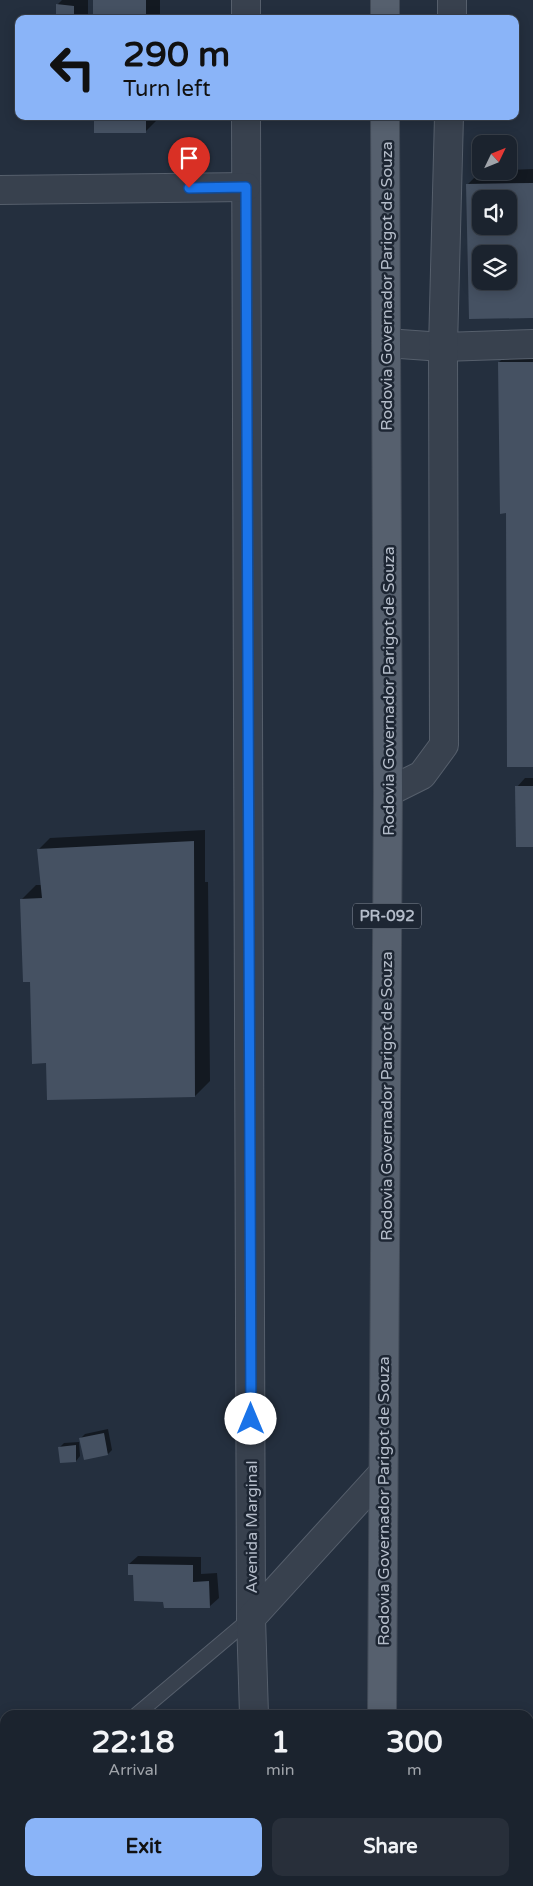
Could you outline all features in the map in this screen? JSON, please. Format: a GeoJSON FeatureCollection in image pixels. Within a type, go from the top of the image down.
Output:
{"type":"FeatureCollection","features":[{"type":"Feature","properties":{"kind":"main road"},"geometry":{"type":"LineString","coordinates":[[385,0],[385,15]]}},
{"type":"Feature","properties":{"kind":"main road","name":"Rodovia Governador Parigot de Souza"},"geometry":{"type":"LineString","coordinates":[[382,1710],[388,792],[385,120]]}},
{"type":"Feature","properties":{"kind":"street"},"geometry":{"type":"LineString","coordinates":[[246,0],[246,15]]}},
{"type":"Feature","properties":{"kind":"street"},"geometry":{"type":"LineString","coordinates":[[452,0],[452,15]]}},
{"type":"Feature","properties":{"kind":"street","name":"Avenida Marginal"},"geometry":{"type":"LineString","coordinates":[[246,120],[251,1618],[254,1710]]}},
{"type":"Feature","properties":{"kind":"street"},"geometry":{"type":"LineString","coordinates":[[388,792],[422,775],[444,745],[443,347],[449,120]]}},
{"type":"Feature","properties":{"kind":"street"},"geometry":{"type":"LineString","coordinates":[[0,190],[246,187]]}},
{"type":"Feature","properties":{"kind":"street"},"geometry":{"type":"LineString","coordinates":[[386,343],[443,347],[533,344]]}},
{"type":"Feature","properties":{"kind":"street"},"geometry":{"type":"LineString","coordinates":[[251,1618],[383,1473]]}},
{"type":"Feature","properties":{"kind":"lane"},"geometry":{"type":"LineString","coordinates":[[142,1710],[251,1618]]}},
{"type":"Feature","properties":{"kind":"building"},"geometry":{"type":"Polygon","coordinates":[[[93,0],[146,0],[146,15],[93,15],[93,0]]]}},
{"type":"Feature","properties":{"kind":"building"},"geometry":{"type":"Polygon","coordinates":[[[56,4],[74,6],[74,15],[56,15],[56,4]]]}},
{"type":"Feature","properties":{"kind":"building"},"geometry":{"type":"Polygon","coordinates":[[[94,120],[146,120],[146,133],[94,133],[94,120]]]}},
{"type":"Feature","properties":{"kind":"building"},"geometry":{"type":"Polygon","coordinates":[[[533,183],[533,318],[469,319],[466,184],[533,183]]]}},
{"type":"Feature","properties":{"kind":"building"},"geometry":{"type":"Polygon","coordinates":[[[498,362],[533,362],[533,767],[507,767],[506,513],[500,514],[498,362]]]}},
{"type":"Feature","properties":{"kind":"building"},"geometry":{"type":"Polygon","coordinates":[[[515,786],[533,786],[533,847],[516,847],[515,786]]]}},
{"type":"Feature","properties":{"kind":"building"},"geometry":{"type":"Polygon","coordinates":[[[194,841],[195,1097],[47,1100],[46,1063],[32,1064],[30,982],[23,982],[20,899],[42,898],[37,849],[194,841]]]}},
{"type":"Feature","properties":{"kind":"building"},"geometry":{"type":"Polygon","coordinates":[[[104,1433],[108,1455],[84,1460],[79,1438],[104,1433]]]}},
{"type":"Feature","properties":{"kind":"building"},"geometry":{"type":"Polygon","coordinates":[[[76,1445],[76,1462],[60,1463],[58,1447],[76,1445]]]}},
{"type":"Feature","properties":{"kind":"building"},"geometry":{"type":"Polygon","coordinates":[[[128,1564],[193,1565],[193,1582],[209,1581],[210,1608],[164,1608],[163,1602],[134,1601],[133,1575],[128,1575],[128,1564]]]}},
{"type":"Feature","properties":{"kind":"route"},"geometry":{"type":"LineString","coordinates":[[189,188],[246,187],[251,1419]]}}]}
